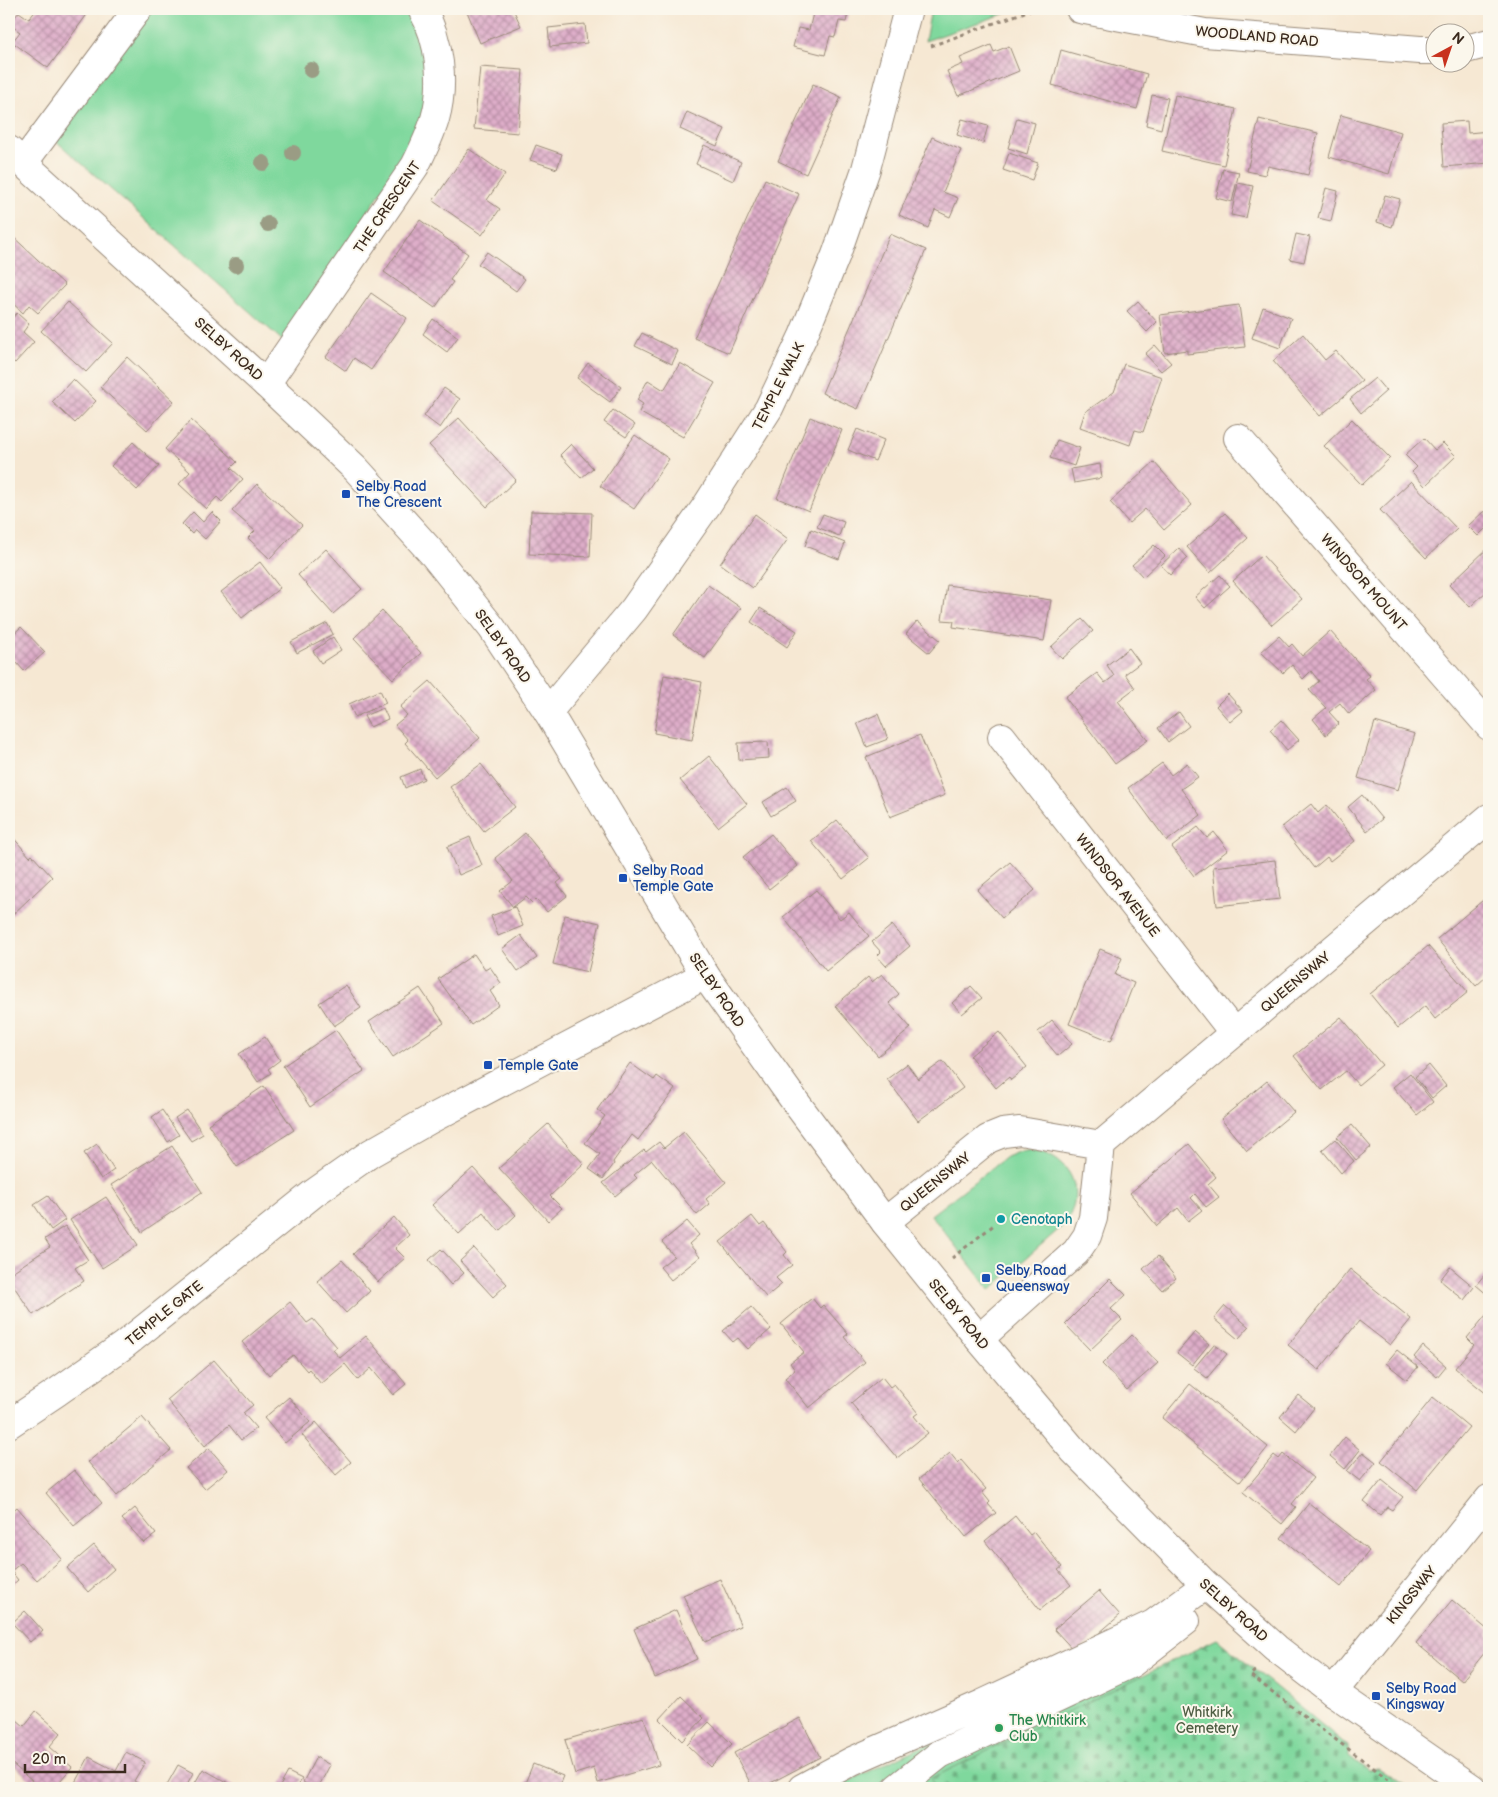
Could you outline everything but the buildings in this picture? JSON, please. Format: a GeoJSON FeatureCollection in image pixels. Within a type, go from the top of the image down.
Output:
{"type":"FeatureCollection","features":[{"type":"Feature","properties":{"kind":"street"},"geometry":{"type":"LineString","coordinates":[[16,156],[138,9]]}},
{"type":"Feature","properties":{"kind":"street","name":"THE CRESCENT"},"geometry":{"type":"LineString","coordinates":[[266,384],[415,166],[427,142],[436,117],[439,91],[439,64],[434,38],[422,9]]}},
{"type":"Feature","properties":{"kind":"street","name":"TEMPLE WALK"},"geometry":{"type":"LineString","coordinates":[[548,712],[634,609],[707,505],[769,408],[803,336],[836,254],[866,169],[908,9]]}},
{"type":"Feature","properties":{"kind":"street","name":"WOODLAND ROAD"},"geometry":{"type":"LineString","coordinates":[[1080,9],[1206,33],[1426,50]]}},
{"type":"Feature","properties":{"kind":"street"},"geometry":{"type":"LineString","coordinates":[[1476,47],[1489,44]]}},
{"type":"Feature","properties":{"kind":"street","name":"SELBY ROAD"},"geometry":{"type":"LineString","coordinates":[[16,156],[266,384],[356,469],[433,554],[492,628],[548,712],[705,975],[885,1222],[979,1339],[1074,1451],[1155,1535],[1276,1648],[1333,1692],[1472,1788]]}},
{"type":"Feature","properties":{"kind":"street","name":"WINDSOR MOUNT"},"geometry":{"type":"LineString","coordinates":[[1238,438],[1489,726]]}},
{"type":"Feature","properties":{"kind":"street","name":"WINDSOR AVENUE"},"geometry":{"type":"LineString","coordinates":[[1002,736],[1234,1033]]}},
{"type":"Feature","properties":{"kind":"street","name":"QUEENSWAY"},"geometry":{"type":"LineString","coordinates":[[885,1222],[988,1139],[1003,1133],[1020,1131],[1101,1145],[1489,818]]}},
{"type":"Feature","properties":{"kind":"street","name":"TEMPLE GATE"},"geometry":{"type":"LineString","coordinates":[[9,1424],[124,1345],[314,1193],[371,1153],[429,1120],[705,975]]}},
{"type":"Feature","properties":{"kind":"street"},"geometry":{"type":"LineString","coordinates":[[979,1339],[1076,1252],[1086,1236],[1093,1218],[1101,1145]]}},
{"type":"Feature","properties":{"kind":"street","name":"KINGSWAY"},"geometry":{"type":"LineString","coordinates":[[1333,1692],[1489,1499]]}},
{"type":"Feature","properties":{"kind":"street"},"geometry":{"type":"LineString","coordinates":[[802,1788],[852,1761],[982,1704],[1154,1624],[1212,1590]]}},
{"type":"Feature","properties":{"kind":"street"},"geometry":{"type":"LineString","coordinates":[[898,1788],[940,1754],[1132,1663],[1212,1590]]}},
{"type":"Feature","properties":{"kind":"path"},"geometry":{"type":"LineString","coordinates":[[896,59],[1033,9]]}},
{"type":"Feature","properties":{"kind":"path"},"geometry":{"type":"LineString","coordinates":[[928,1276],[995,1224]]}},
{"type":"Feature","properties":{"kind":"green space"},"geometry":{"type":"Polygon","coordinates":[[[152,9],[408,9],[417,26],[425,52],[428,79],[420,133],[283,341],[56,141],[152,9]]]}},
{"type":"Feature","properties":{"kind":"green space"},"geometry":{"type":"Polygon","coordinates":[[[931,9],[1009,9],[1009,12],[925,41],[931,9]]]}},
{"type":"Feature","properties":{"kind":"green space","name":"Cenotaph"},"geometry":{"type":"Polygon","coordinates":[[[1033,1150],[1057,1160],[1071,1177],[1075,1198],[1072,1210],[1066,1223],[990,1290],[931,1215],[1006,1157],[1018,1152],[1033,1150]]]}},
{"type":"Feature","properties":{"kind":"green space","name":"Whitkirk Cemetery"},"geometry":{"type":"Polygon","coordinates":[[[1217,1639],[1348,1746],[1349,1756],[1368,1771],[1378,1769],[1411,1788],[937,1788],[930,1779],[1217,1639]]]}},
{"type":"Feature","properties":{"kind":"green space","name":"The Whitkirk Club"},"geometry":{"type":"Polygon","coordinates":[[[1127,1650],[1141,1677],[930,1779],[937,1788],[834,1788],[1127,1650]]]}},
{"type":"Feature","properties":{"kind":"place","name":"Selby Road The Crescent"},"geometry":{"type":"Point","coordinates":[346,494]}},
{"type":"Feature","properties":{"kind":"place","name":"Selby Road Temple Gate"},"geometry":{"type":"Point","coordinates":[623,878]}},
{"type":"Feature","properties":{"kind":"place","name":"Temple Gate"},"geometry":{"type":"Point","coordinates":[488,1065]}},
{"type":"Feature","properties":{"kind":"place","name":"Cenotaph"},"geometry":{"type":"Point","coordinates":[1001,1219]}},
{"type":"Feature","properties":{"kind":"place","name":"Selby Road Queensway"},"geometry":{"type":"Point","coordinates":[986,1278]}},
{"type":"Feature","properties":{"kind":"place","name":"Selby Road Kingsway"},"geometry":{"type":"Point","coordinates":[1376,1696]}},
{"type":"Feature","properties":{"kind":"place","name":"The Whitkirk Club"},"geometry":{"type":"Point","coordinates":[999,1728]}}]}
